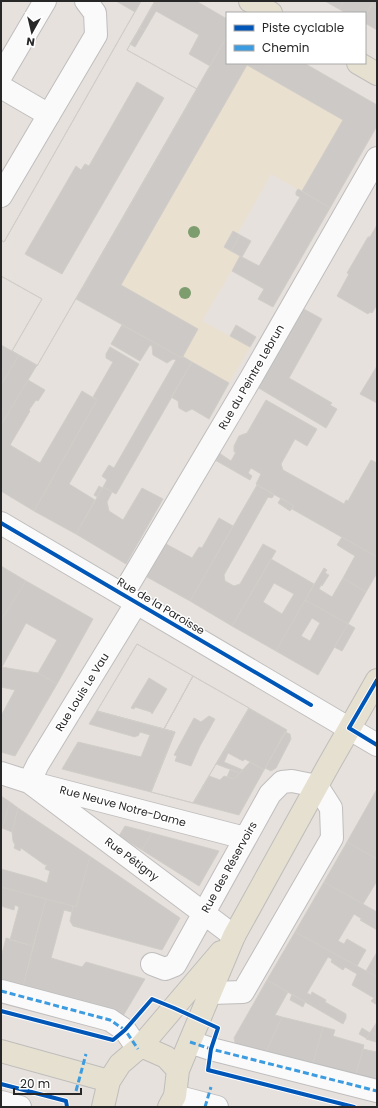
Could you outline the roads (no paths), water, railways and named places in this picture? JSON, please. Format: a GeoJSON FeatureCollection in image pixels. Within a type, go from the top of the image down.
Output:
{"type":"FeatureCollection","features":[{"type":"Feature","properties":{"kind":"main road"},"geometry":{"type":"LineString","coordinates":[[360,64],[377,74]]}},
{"type":"Feature","properties":{"kind":"main road"},"geometry":{"type":"LineString","coordinates":[[172,1101],[178,1070],[234,936],[377,680]]}},
{"type":"Feature","properties":{"kind":"main road"},"geometry":{"type":"LineString","coordinates":[[105,1106],[109,1081],[120,1064],[139,1048],[234,936]]}},
{"type":"Feature","properties":{"kind":"main road"},"geometry":{"type":"LineString","coordinates":[[139,1048],[166,1057],[178,1070]]}},
{"type":"Feature","properties":{"kind":"main road"},"geometry":{"type":"LineString","coordinates":[[1,1051],[109,1081]]}},
{"type":"Feature","properties":{"kind":"street"},"geometry":{"type":"LineString","coordinates":[[1,76],[45,1]]}},
{"type":"Feature","properties":{"kind":"street"},"geometry":{"type":"LineString","coordinates":[[1,196],[96,35],[96,13],[86,1]]}},
{"type":"Feature","properties":{"kind":"street"},"geometry":{"type":"LineString","coordinates":[[1,87],[49,115]]}},
{"type":"Feature","properties":{"kind":"street","name":"Rue du Peintre Lebrun"},"geometry":{"type":"LineString","coordinates":[[130,598],[251,378],[377,158]]}},
{"type":"Feature","properties":{"kind":"street","name":"Rue de la Paroisse"},"geometry":{"type":"LineString","coordinates":[[1,523],[377,744]]}},
{"type":"Feature","properties":{"kind":"street","name":"Rue Louis Le Vau"},"geometry":{"type":"LineString","coordinates":[[29,782],[130,598]]}},
{"type":"Feature","properties":{"kind":"street","name":"Rue Neuve Notre-Dame"},"geometry":{"type":"LineString","coordinates":[[1,773],[29,782],[245,838]]}},
{"type":"Feature","properties":{"kind":"street","name":"Rue des Réservoirs"},"geometry":{"type":"LineString","coordinates":[[152,964],[165,969],[176,965],[270,794],[282,782],[292,781],[317,786]]}},
{"type":"Feature","properties":{"kind":"street","name":"Rue Pétigny"},"geometry":{"type":"LineString","coordinates":[[29,782],[234,936]]}},
{"type":"Feature","properties":{"kind":"street"},"geometry":{"type":"LineString","coordinates":[[211,993],[243,992],[332,838],[331,808],[317,786]]}},
{"type":"Feature","properties":{"kind":"street"},"geometry":{"type":"LineString","coordinates":[[1,991],[110,1020],[125,1030],[139,1048]]}},
{"type":"Feature","properties":{"kind":"street"},"geometry":{"type":"LineString","coordinates":[[190,1042],[211,1049],[377,1091]]}},
{"type":"Feature","properties":{"kind":"street"},"geometry":{"type":"LineString","coordinates":[[172,1101],[217,1107]]}},
{"type":"Feature","properties":{"kind":"street"},"geometry":{"type":"LineString","coordinates":[[1,1102],[20,1107]]}}]}
